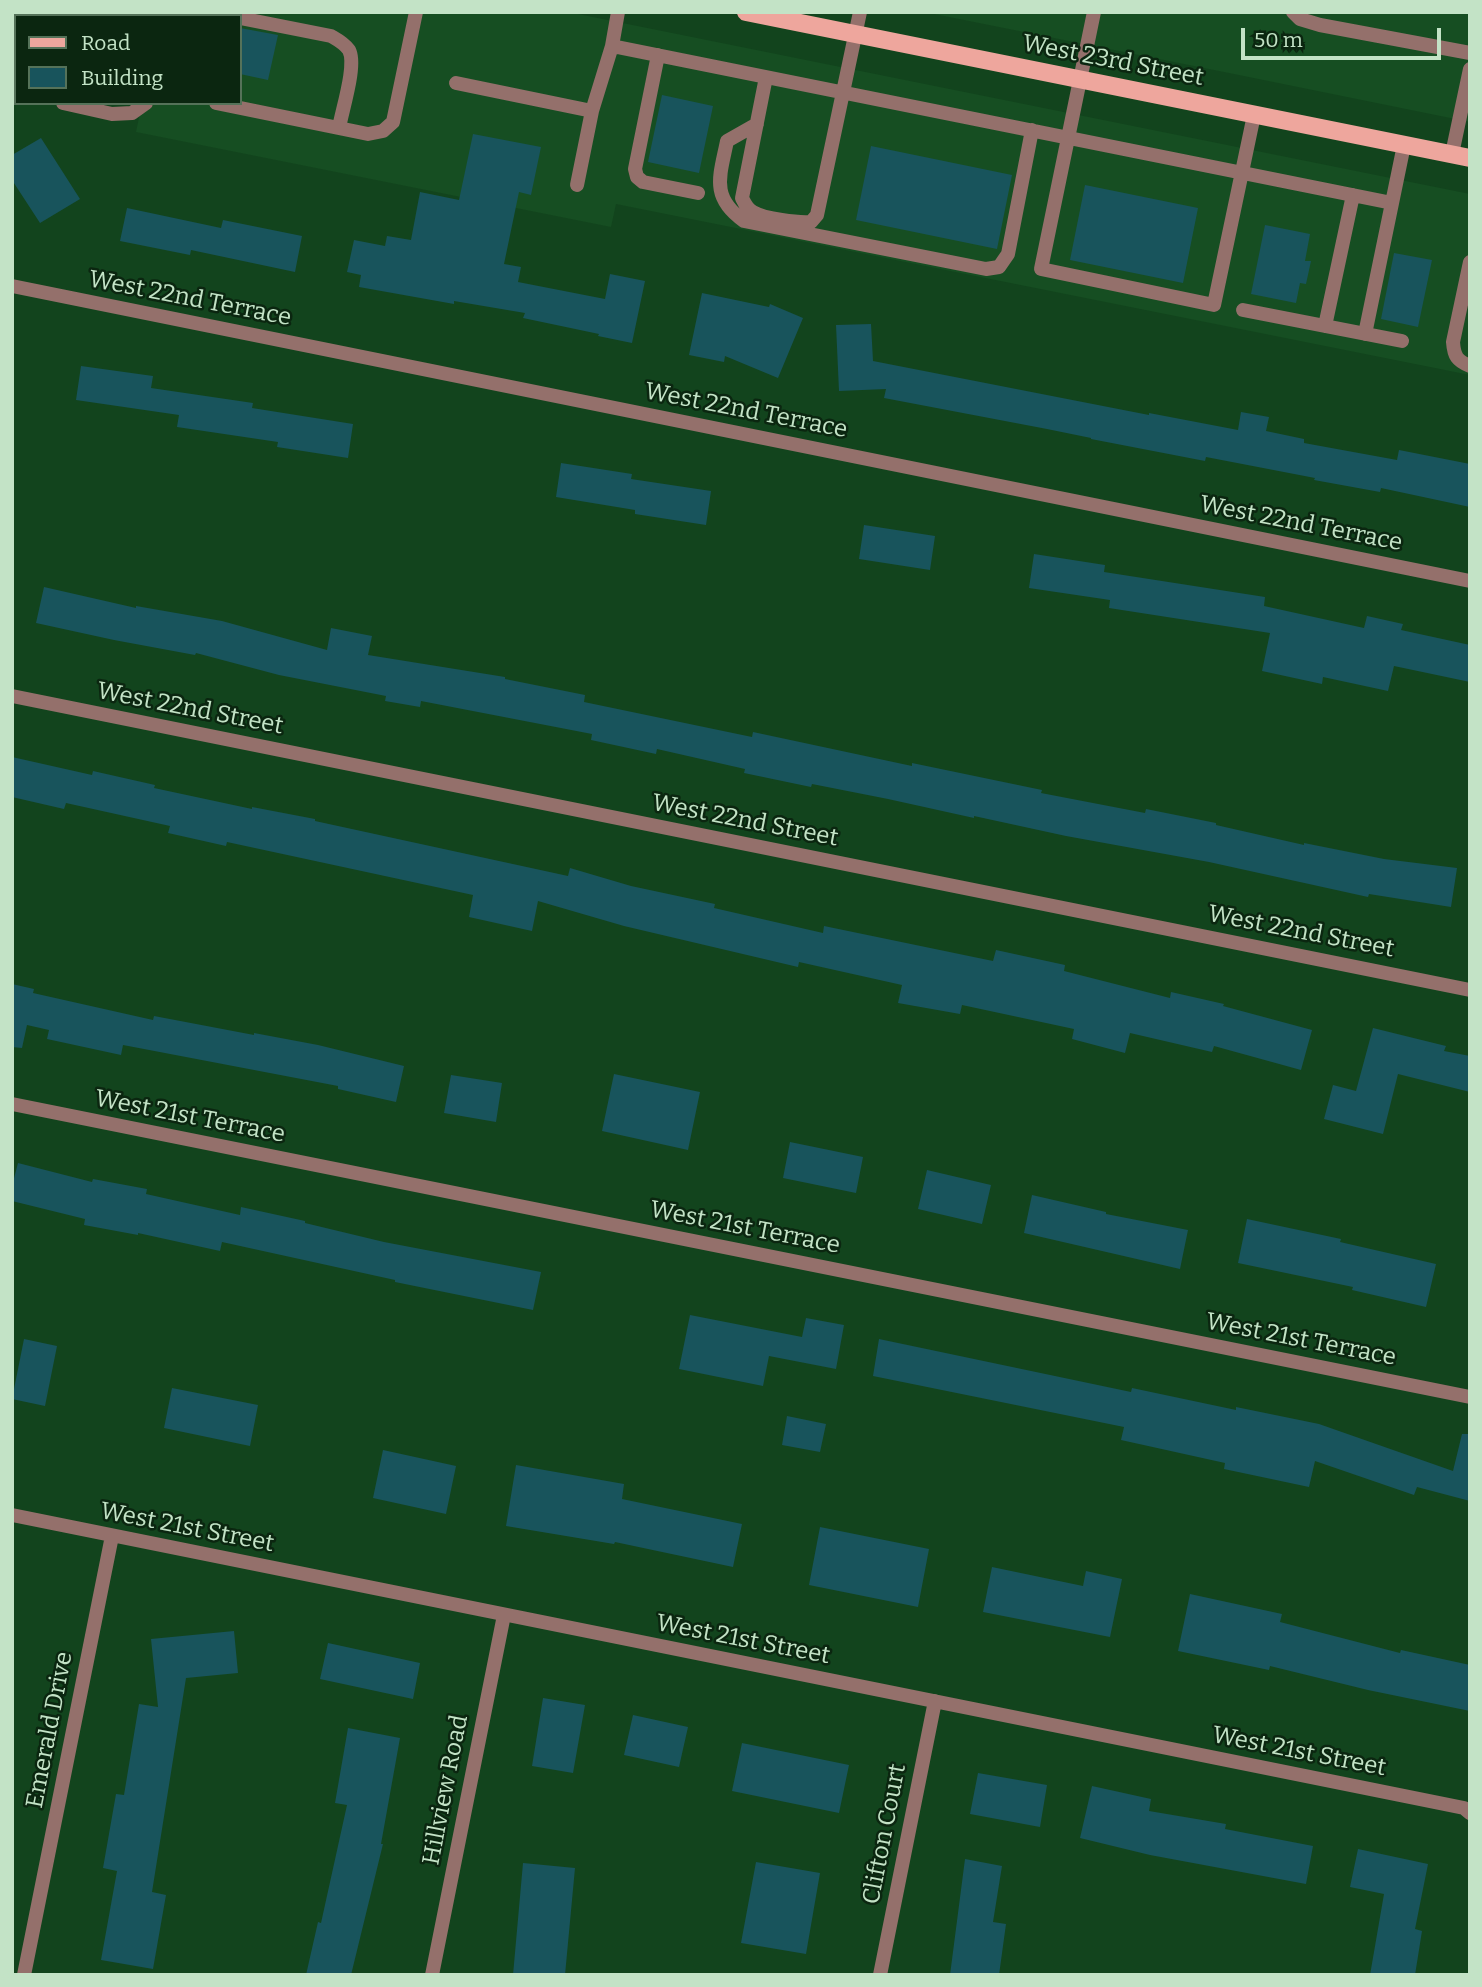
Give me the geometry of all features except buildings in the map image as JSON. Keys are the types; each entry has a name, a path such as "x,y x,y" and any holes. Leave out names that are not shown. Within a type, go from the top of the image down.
{"main road":[{"name":"West 23rd Street","path":"746,12 1470,158"}],"street":[{"path":"226,105 368,134 383,131 393,122 416,12"},
{"path":"577,185 618,12"},
{"path":"766,77 742,198 746,207 755,214 801,223 811,222 817,215 860,12"},
{"path":"1094,12 1041,269 1214,305 1254,115"},
{"path":"1293,12 1300,19 1320,25 1470,53"},
{"path":"242,18 331,36 341,41 350,52 352,63 339,128"},
{"path":"612,46 1392,203"},
{"path":"659,55 635,169 643,182 698,193"},
{"path":"1452,154 1470,69"},
{"path":"456,83 593,111"},
{"path":"72,105 112,114 132,113 143,105"},
{"path":"757,124 727,142 719,186 724,202 744,221 986,269 999,267 1008,254 1032,130"},
{"path":"1365,334 1405,145"},
{"path":"1325,326 1353,195"},
{"path":"1470,262 1453,342 1454,354 1460,362 1470,366"},
{"name":"West 22nd Terrace","path":"12,286 1470,581"},
{"path":"1243,310 1402,341"},
{"name":"West 22nd Street","path":"12,696 1470,990"},
{"name":"West 21st Terrace","path":"12,1104 1470,1397"},
{"name":"West 21st Street","path":"12,1516 1468,1809"},
{"name":"Emerald Drive","path":"24,1975 112,1536"},
{"name":"Hillview Road","path":"432,1975 505,1615"},
{"name":"Clifton Court","path":"880,1975 935,1702"}],"shaded area":[{"path":"568,12 1470,194 1470,375 616,204 611,227 136,132 142,105 242,105 242,14 160,14"},
{"path":"924,12 1470,12 1470,122 1234,74"}]}
